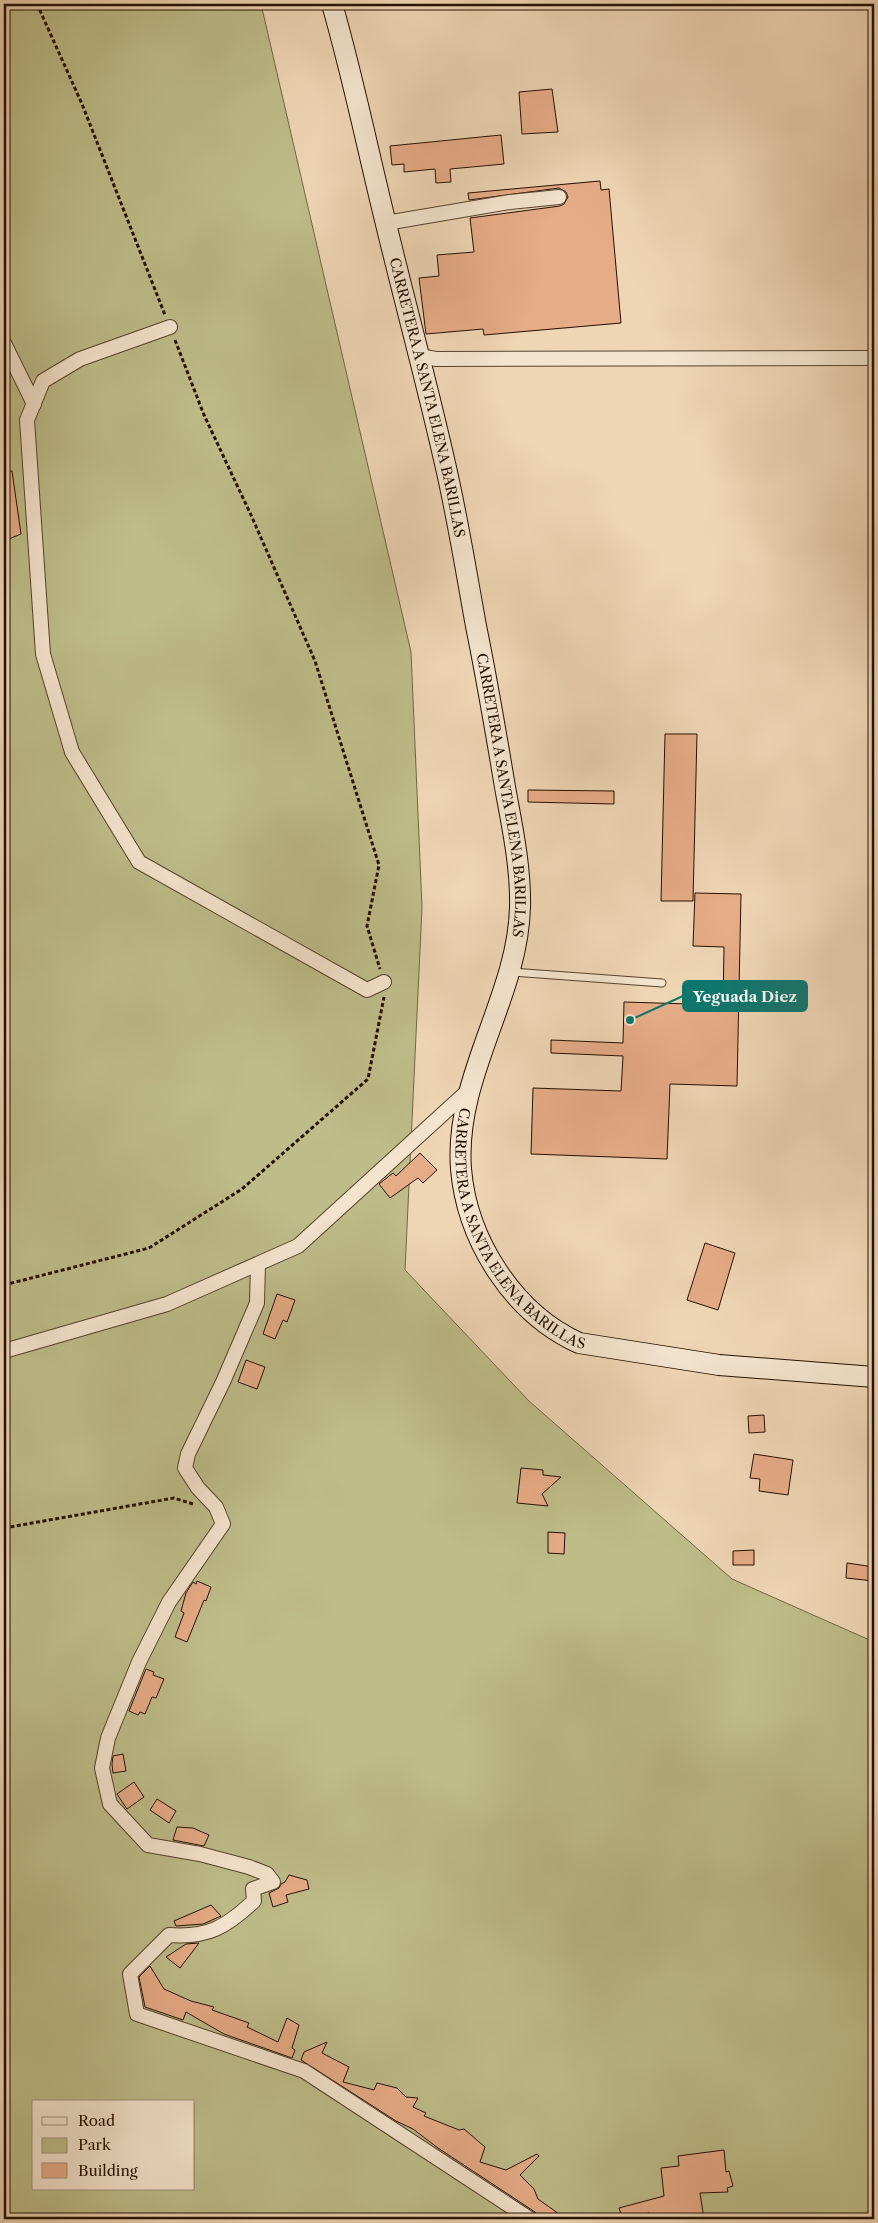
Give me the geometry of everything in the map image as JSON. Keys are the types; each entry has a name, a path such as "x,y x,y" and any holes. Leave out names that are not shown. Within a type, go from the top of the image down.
{"main road":[{"name":"CARRETERA A SANTA ELENA BARILLAS","path":"332,4 445,463 490,696 518,868 520,908 516,939 509,972 469,1090 463,1131 462,1169 472,1220 486,1254 505,1284 534,1314 558,1333 579,1342 719,1365 874,1378"}],"street":[{"path":"386,223 510,202 559,197"},
{"path":"170,326 80,359 43,381 27,420 43,654 72,752 139,862 367,990 384,982"},
{"path":"4,343 34,404"},
{"path":"419,356 436,360 874,358"},
{"path":"4,1351 167,1304 298,1246 469,1090"},
{"path":"258,1264 257,1303 223,1382 188,1454 185,1468 198,1488 216,1507 224,1524 169,1602 139,1662 108,1738 102,1768 110,1804 148,1845 200,1854 249,1868 267,1874 273,1882 253,1889 254,1901 234,1920 210,1933 189,1936 169,1935 130,1974 137,2014 304,2071 530,2219"}],"lane":[{"path":"509,972 662,983"}],"path":[{"path":"4,1284 36,1278 149,1248 242,1189 368,1079 386,989 367,926 379,865 315,661 251,515 204,415 82,104 37,4"},
{"path":"4,1528 174,1498 219,1514"}],"green space":[{"path":"4,4 261,4 411,652 422,907 405,1270 529,1401 732,1579 874,1642 874,2219 4,2219"}],"building":[{"path":"552,89 558,132 522,134 519,92"},
{"path":"501,135 504,164 450,169 451,182 436,183 435,169 404,172 404,164 392,165 390,146"},
{"path":"600,181 601,190 609,189 621,323 484,335 483,329 426,334 419,278 439,276 437,255 474,252 470,218 560,206 564,204 568,197 566,192 559,188 469,200 468,193"},
{"path":"4,471 12,471 21,534 4,541"},
{"path":"665,734 697,734 693,901 661,901"},
{"path":"528,790 614,791 614,804 528,802"},
{"path":"695,893 741,894 737,1086 670,1084 667,1159 531,1154 533,1088 621,1091 623,1056 551,1053 551,1040 623,1043 624,1002 723,1005 724,947 693,946"},
{"path":"420,1153 437,1170 423,1183 418,1178 390,1198 379,1184 393,1173 396,1176"},
{"path":"705,1243 735,1253 718,1310 687,1300"},
{"path":"277,1294 295,1300 287,1322 283,1320 275,1339 263,1334"},
{"path":"246,1360 265,1367 257,1389 238,1382"},
{"path":"764,1415 765,1432 749,1433 748,1416"},
{"path":"754,1454 793,1460 788,1495 759,1491 760,1479 750,1478"},
{"path":"521,1468 543,1470 543,1475 561,1477 542,1494 548,1506 517,1503"},
{"path":"548,1532 565,1533 564,1554 548,1553"},
{"path":"754,1550 754,1565 733,1565 733,1551"},
{"path":"847,1563 874,1567 874,1581 846,1578"},
{"path":"197,1581 211,1587 187,1642 175,1637 184,1613 181,1611 186,1593 193,1582 196,1584"},
{"path":"146,1669 154,1672 153,1675 164,1679 156,1698 152,1697 145,1714 140,1712 138,1715 129,1711"},
{"path":"123,1754 126,1771 113,1773 113,1756"},
{"path":"134,1782 144,1797 127,1809 117,1794"},
{"path":"157,1799 176,1811 169,1823 150,1810"},
{"path":"177,1827 193,1828 209,1835 204,1846 173,1840"},
{"path":"289,1875 307,1880 309,1889 286,1895 288,1902 273,1907 269,1893 279,1888"},
{"path":"211,1905 221,1916 203,1924 176,1926 174,1921"},
{"path":"199,1943 180,1968 166,1957 186,1944"},
{"path":"150,1966 164,1989 191,2001 214,2007 212,2010 249,2023 247,2027 278,2042 287,2018 299,2025 292,2048 295,2050 292,2058 224,2034 186,2012 183,2020 145,2007 139,1977"},
{"path":"327,2042 322,2053 349,2067 343,2082 374,2090 377,2083 397,2088 406,2097 418,2098 413,2107 426,2113 424,2116 459,2130 464,2129 485,2147 480,2162 506,2170 537,2154 539,2156 520,2175 534,2189 538,2199 566,2219 539,2219 535,2212 438,2148 413,2129 396,2121 301,2060 304,2052"},
{"path":"724,2150 726,2172 729,2171 733,2186 727,2188 728,2192 700,2193 704,2219 651,2219 649,2213 623,2219 619,2208 664,2196 661,2168 679,2166 678,2156"}],"place":[{"name":"Yeguada Diez","path":"630,1020"}]}
